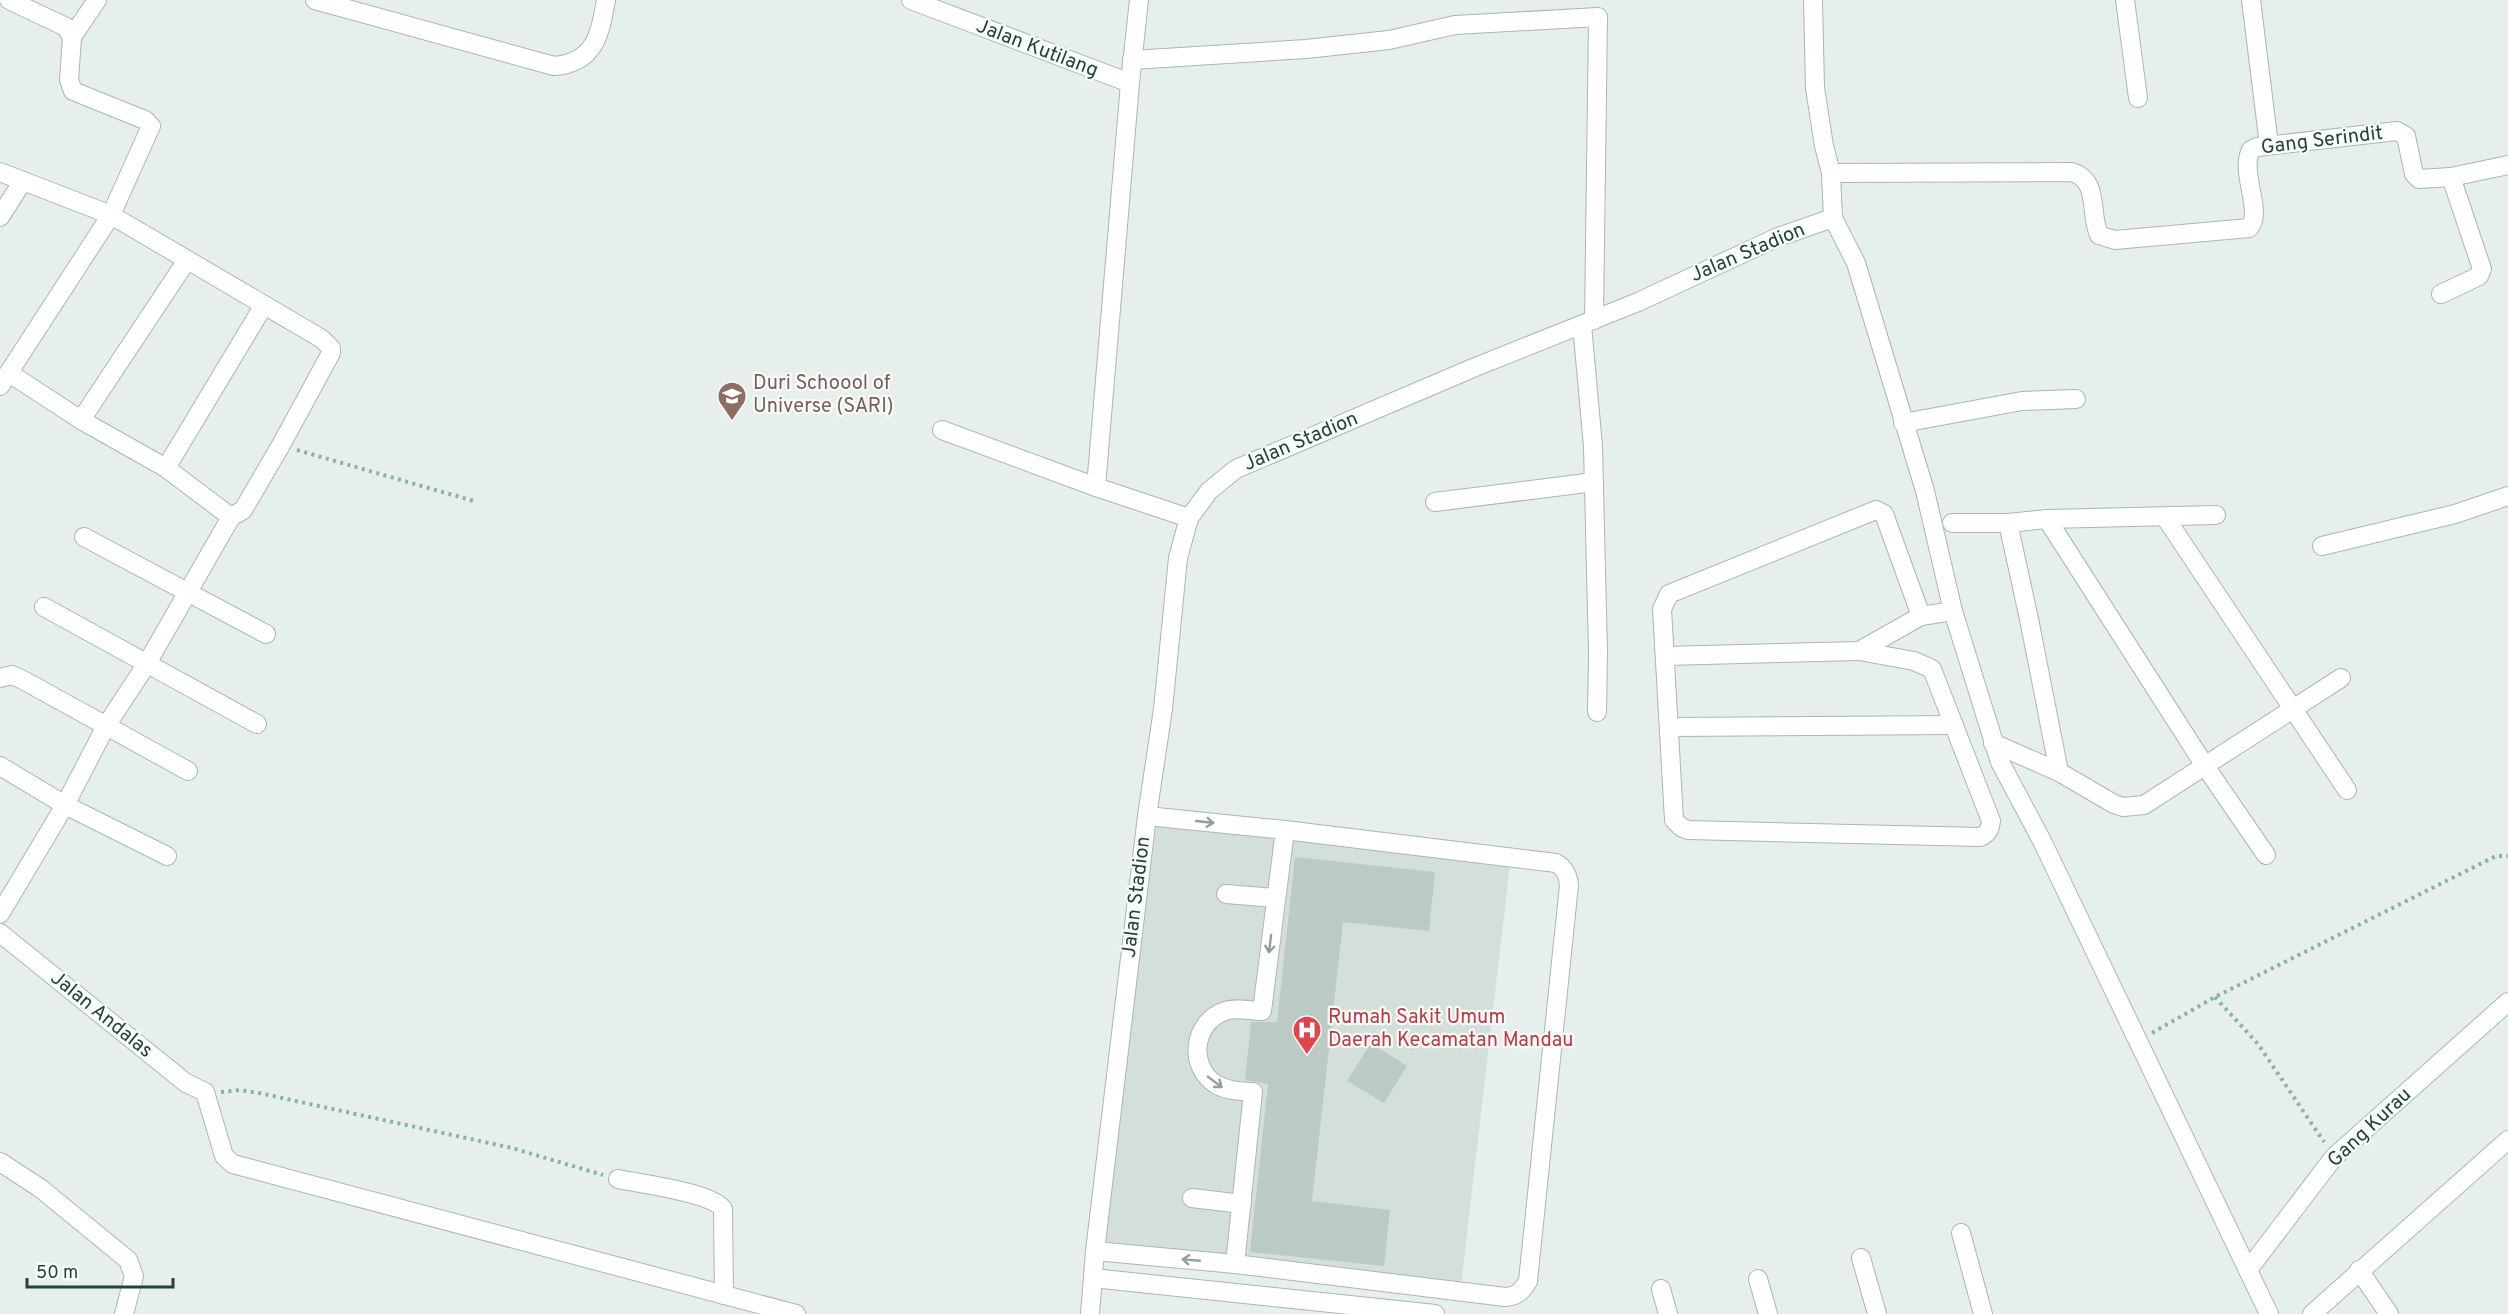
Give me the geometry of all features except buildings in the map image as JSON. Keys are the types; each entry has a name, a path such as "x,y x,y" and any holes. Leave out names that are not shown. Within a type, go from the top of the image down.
{"street":[{"path":"9,0 61,23 72,37"},
{"path":"97,0 72,37 69,80 73,91 145,120 151,126 111,215 5,379 166,468 231,518"},
{"path":"315,0 554,66 568,65 590,50 600,34 606,0"},
{"name":"Jalan Kutilang","path":"911,0 1130,83"},
{"path":"1096,487 1139,0"},
{"path":"1813,0 1815,88 1824,146 1831,173 1833,218 1856,263 1924,491 1953,610 1993,743 2000,762 2042,841 2115,996 2139,1040 2269,1314"},
{"path":"2125,0 2138,98"},
{"path":"2251,0 2269,146"},
{"path":"1132,60 1272,51 1389,40 1455,25 1598,17 1588,323 1598,653 1597,712"},
{"name":"Gang Serindit","path":"1831,173 2072,172 2086,179 2089,185 2100,235 2115,240 2248,228 2254,217 2246,162 2251,150 2269,146 2397,132 2406,136 2416,177 2423,180 2451,177 2508,165"},
{"path":"0,172 111,215 322,339 331,348 331,353 243,510 236,517 231,518 146,665 106,726 64,805 0,914"},
{"path":"2441,294 2479,276 2482,269 2451,177"},
{"path":"0,217 23,181"},
{"name":"Jalan Stadion","path":"1090,1314 1095,1251 1147,816 1163,709 1178,558 1189,518 1209,491 1236,469 1473,368 1588,323 1778,237 1833,218"},
{"path":"81,420 187,260"},
{"path":"166,468 264,305"},
{"path":"1903,423 2022,401 2076,399"},
{"path":"942,430 1096,487 1189,518"},
{"path":"1435,502 1594,483"},
{"path":"2322,546 2455,514 2508,496"},
{"path":"1666,656 1859,651 1914,661 1928,666 1937,679 1990,821 1990,828 1986,835 1980,837 1688,830 1674,820 1662,609 1669,594 1876,510 1884,514 1921,616"},
{"path":"1952,523 2216,515"},
{"path":"2165,517 2347,790"},
{"path":"2047,519 2205,766 2266,855"},
{"path":"2008,523 2030,618 2059,772"},
{"path":"84,537 266,634"},
{"path":"44,607 257,724"},
{"path":"1859,651 1921,616 1953,610"},
{"path":"0,678 12,675 188,771"},
{"path":"1993,743 2059,772 2114,804 2134,807 2144,805 2341,678"},
{"path":"1670,727 1954,725"},
{"path":"0,766 64,805 167,856"},
{"path":"1095,1251 1235,1264 1505,1297 1515,1296 1528,1281 1569,885 1568,877 1562,867 1556,863 1285,830 1147,816"},
{"path":"1235,1264 1253,1092 1228,1090 1215,1084 1199,1063 1197,1051 1199,1035 1214,1017 1227,1010 1262,1011 1285,830"},
{"path":"1226,894 1276,898"},
{"name":"Jalan Andalas","path":"0,933 186,1083 205,1092"},
{"name":"Gang Kurau","path":"2248,1270 2334,1157 2508,1002"},
{"path":"205,1092 224,1156 233,1164 796,1314"},
{"path":"2312,1314 2508,1140"},
{"path":"0,1162 40,1188 128,1260 134,1276 124,1314"},
{"path":"618,1179 705,1197 720,1205 723,1209 724,1295"},
{"path":"1192,1198 1242,1204"},
{"path":"1961,1233 1983,1314"},
{"path":"1861,1258 1877,1314"},
{"path":"2359,1270 2389,1314"},
{"path":"1094,1278 1381,1311 1435,1314"},
{"path":"1758,1279 1768,1314"},
{"path":"1661,1289 1668,1314"}],"path":[{"path":"281,445 477,502"},
{"path":"2139,1040 2215,997 2496,856 2508,856"},
{"path":"2215,997 2258,1044 2334,1157"},
{"path":"205,1092 240,1090 259,1093 512,1148 618,1179"}],"shaded area":[{"name":"Rumah Sakit Umum Daerah Kecamatan Mandau","path":"1153,824 1510,864 1461,1285 1104,1245"}],"place":[{"name":"Duri Schoool of Universe (SARI)","path":"732,422"},
{"name":"Rumah Sakit Umum Daerah Kecamatan Mandau","path":"1307,1056"}]}
